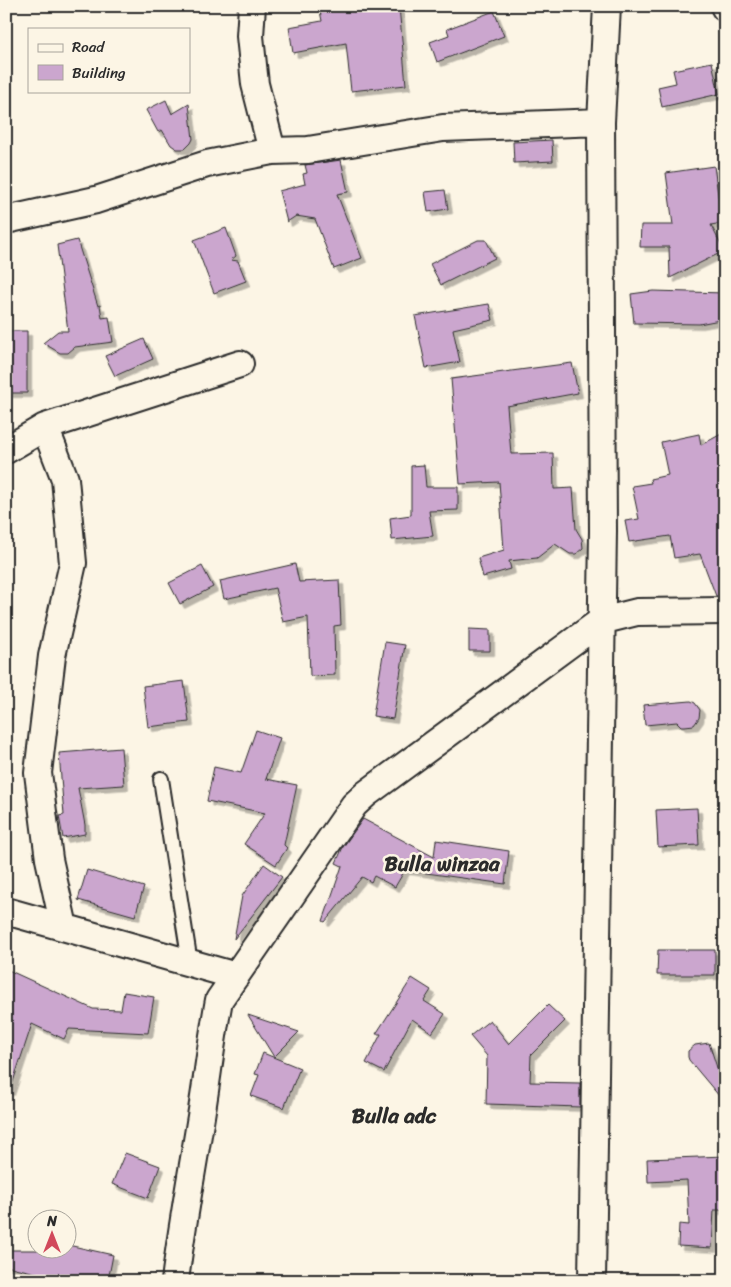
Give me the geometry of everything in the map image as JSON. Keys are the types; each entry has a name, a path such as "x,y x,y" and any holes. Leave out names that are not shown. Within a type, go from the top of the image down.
{"street":[{"path":"252,6 250,36 255,84 272,151"},
{"path":"592,1281 603,511 601,122 607,6"},
{"path":"6,220 96,200 207,164 272,151 308,150 443,128 601,122"},
{"path":"6,450 45,427 240,364"},
{"path":"45,427 65,479 73,563 52,656 38,773 49,859 64,927"},
{"path":"175,1281 219,1000 354,805 366,794 601,621 637,612 725,611"},
{"path":"6,911 236,976"}],"lane":[{"path":"161,780 190,963"}],"building":[{"path":"348,6 399,6 406,85 351,91 346,43 293,53 289,27 322,21 320,11"},
{"path":"494,11 504,36 437,62 430,42 449,35 447,29"},
{"path":"712,62 719,94 662,107 658,87 676,83 673,70"},
{"path":"166,100 172,114 189,104 193,139 185,149 177,149 171,145 162,130 158,132 146,110"},
{"path":"552,140 553,161 514,163 513,142"},
{"path":"341,160 348,192 337,194 362,258 334,269 315,219 296,216 287,222 279,191 305,184 303,174 307,173 305,165"},
{"path":"714,166 722,223 711,225 724,251 670,278 669,247 640,247 641,225 673,225 666,173"},
{"path":"445,190 448,209 428,212 425,192"},
{"path":"226,228 236,256 231,260 238,261 246,281 214,293 194,240"},
{"path":"77,240 98,306 100,305 102,318 109,317 113,342 75,347 68,353 60,353 43,343 58,331 68,331 57,245"},
{"path":"478,240 486,240 495,258 441,285 430,264"},
{"path":"653,291 725,293 725,319 699,324 634,323 631,294"},
{"path":"489,304 493,320 453,329 460,362 426,368 415,316"},
{"path":"6,331 27,331 27,393 6,393"},
{"path":"144,339 153,359 115,376 105,356"},
{"path":"572,363 578,393 507,406 511,454 553,453 554,489 573,488 576,529 582,539 583,548 576,554 570,554 555,544 537,558 509,561 511,569 483,577 478,558 504,550 499,482 460,484 451,379"},
{"path":"725,432 725,596 716,596 700,554 674,558 670,536 629,542 625,521 639,519 632,486 651,483 650,479 668,475 661,442 699,434 701,445"},
{"path":"424,465 426,487 458,487 458,510 429,511 433,536 392,540 390,518 411,515 411,466"},
{"path":"295,564 299,582 339,580 341,625 334,626 335,675 310,676 308,617 283,622 275,588 224,599 220,581"},
{"path":"202,566 213,587 180,604 169,583"},
{"path":"469,629 490,630 490,651 469,651"},
{"path":"385,642 405,645 393,719 373,716"},
{"path":"184,681 189,722 148,727 143,686"},
{"path":"691,701 700,710 699,718 694,725 681,726 677,722 645,725 643,705"},
{"path":"256,730 280,738 266,779 297,785 284,845 287,848 276,865 244,844 265,813 207,801 214,767 241,773"},
{"path":"121,748 124,785 78,788 85,834 63,838 59,816 64,815 59,753"},
{"path":"697,808 699,845 658,847 656,810"},
{"path":"363,819 434,857 436,840 509,851 505,884 405,870 395,887 374,876 371,882 362,877 325,922 323,921 342,866 336,863 343,847"},
{"path":"264,864 282,877 234,939 242,896"},
{"path":"87,870 144,887 135,916 78,900"},
{"path":"658,950 715,950 715,975 657,975"},
{"path":"6,969 93,1009 121,1010 124,992 154,997 148,1033 69,1029 64,1039 32,1024 10,1091 6,1090"},
{"path":"412,978 431,990 424,1001 445,1014 432,1033 412,1019 384,1072 366,1063 381,1034 376,1034"},
{"path":"548,1005 565,1021 531,1055 530,1082 580,1083 580,1107 486,1104 487,1056 470,1036 490,1020 509,1044"},
{"path":"248,1015 299,1032 274,1057"},
{"path":"709,1043 725,1092 725,1103 688,1057 688,1051 695,1045"},
{"path":"263,1053 300,1068 284,1108 251,1096 259,1075 255,1074"},
{"path":"125,1153 160,1166 148,1198 112,1184"},
{"path":"725,1156 725,1210 714,1210 712,1248 678,1246 679,1224 689,1225 687,1180 648,1182 647,1159"},
{"path":"78,1247 113,1255 108,1281 71,1281 6,1266 6,1250 28,1250 28,1260 78,1260"}],"district":[{"name":"Bulla winzaa","path":"442,864"},
{"name":"Bulla adc","path":"394,1116"}]}
